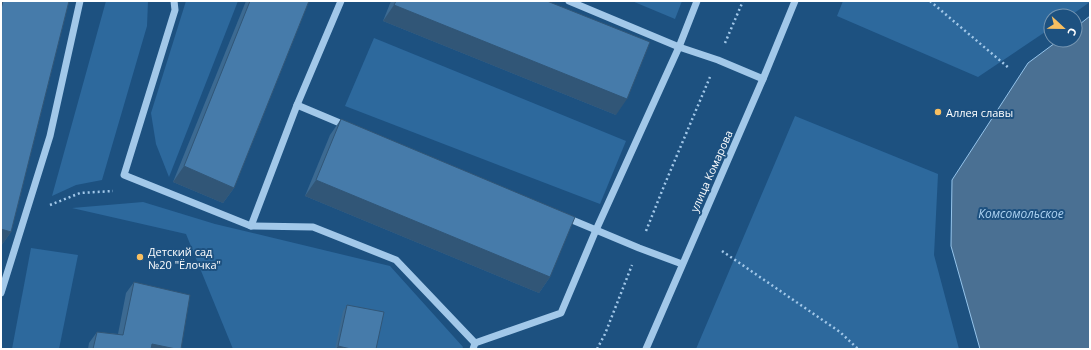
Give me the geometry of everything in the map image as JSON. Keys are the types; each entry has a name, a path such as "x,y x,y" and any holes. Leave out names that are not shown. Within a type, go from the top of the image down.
{"street":[{"path":"1,292 50,136 80,1"},
{"path":"174,1 175,10 124,175 251,226 313,227 396,260 474,346 561,313 596,230 679,47 697,1"},
{"path":"251,226 297,105 341,1"},
{"path":"569,1 679,47 718,60 763,80"},
{"name":"улица Комарова","path":"646,349 763,80 795,1"},
{"path":"297,105 356,129"},
{"path":"559,215 682,264"}],"path":[{"path":"597,349 605,334 664,186 743,1"},
{"path":"930,1 1010,69"},
{"path":"25,215 80,193 118,190"},
{"path":"722,251 840,332 858,349"}],"shaded area":[{"path":"106,1 148,1 147,26 102,180 76,185 52,196"},
{"path":"186,1 238,1 169,177 156,144 151,113"},
{"path":"632,1 682,1 675,19"},
{"path":"843,1 1090,1 1081,8 1043,8 1043,33 978,77 837,16"},
{"path":"374,38 626,141 600,204 345,106"},
{"path":"795,116 938,174 934,255 959,349 696,349"},
{"path":"143,202 215,224 390,266 463,347 462,349 233,349 186,234 72,208"},
{"path":"31,248 78,255 59,349 12,349"}],"water":[{"name":"Комсомольское","path":"1090,16 1090,349 980,349 951,246 952,180 1028,63 1048,48 1083,48 1083,22"}],"building":[{"path":"3,1 69,1 11,232 1,229 1,9"},
{"path":"250,1 309,1 234,188 184,166"},
{"path":"396,1 547,1 650,42 627,99 394,5"},
{"path":"341,119 575,217 550,277 316,180"},
{"path":"134,282 190,295 181,349 152,344 151,349 93,349 97,332 123,335"},
{"path":"347,305 384,312 376,349 351,349 338,346"}],"place":[{"name":"Аллея славы","path":"938,112"},
{"name":"Детский сад №20 \"Ёлочка\"","path":"140,257"}]}
